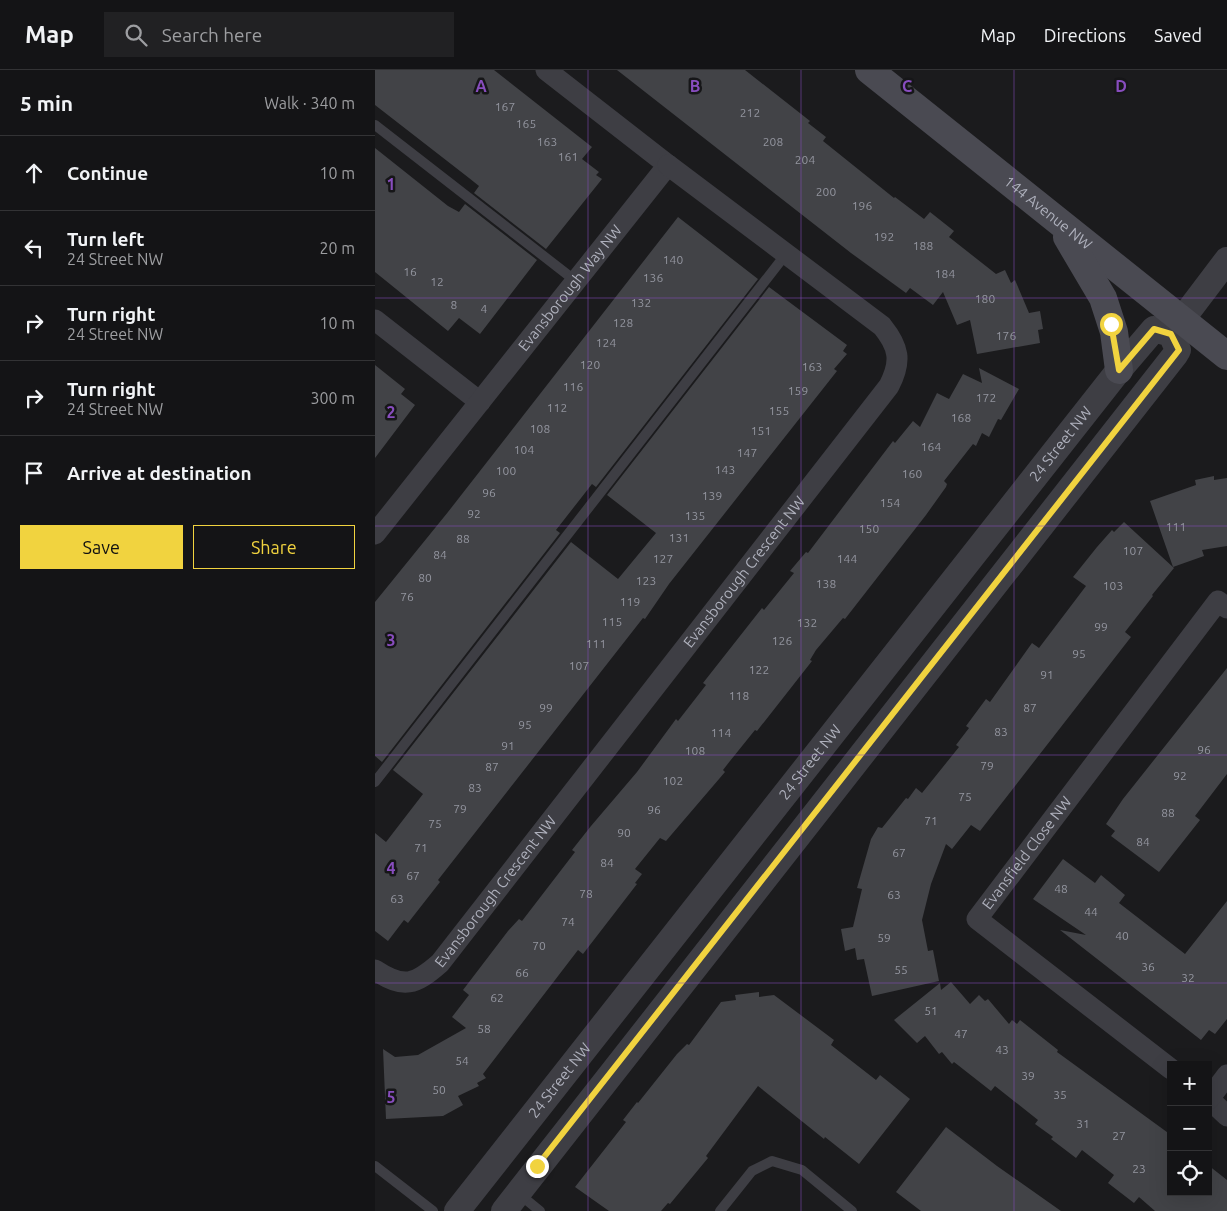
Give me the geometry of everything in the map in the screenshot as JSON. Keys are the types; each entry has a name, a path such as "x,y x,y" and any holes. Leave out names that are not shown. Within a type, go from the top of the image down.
{"main road":[{"name":"144 Avenue NW","path":"869,70 1057,221 1176,326 1227,356"},
{"path":"1057,221 1103,298 1114,332 1119,370"}],"street":[{"path":"546,70 668,165"},
{"name":"Evansborough Crescent NW","path":"375,970 393,981 409,984 425,977 440,963 889,386 896,372 897,355 893,340 882,326 668,165"},
{"name":"Evansborough Way NW","path":"375,534 668,165"},
{"path":"510,1202 1179,350 1176,326 1227,260"},
{"path":"375,320 480,402"},
{"name":"24 Street NW","path":"457,1211 1119,370 1154,329 1176,326"},
{"name":"Evansfield Close NW","path":"1167,1066 977,919 1218,601 1227,608"},
{"path":"1212,1094 1227,1076"},
{"path":"1212,1101 1227,1116"}],"lane":[{"path":"375,125 577,282"},
{"path":"375,782 786,254"},
{"path":"720,1211 752,1172 772,1161 802,1170 852,1211"},
{"path":"375,1166 433,1211"},
{"path":"510,1202 540,1211"}],"building":[{"path":"375,70 494,70 592,147 582,159 599,172 596,175 602,179 546,249 474,193 479,186 375,105"},
{"path":"617,70 745,70 810,121 808,123 826,137 823,141 894,198 924,219 930,212 954,231 949,237 996,274 1005,270 1011,283 1015,280 1029,313 1040,311 1043,329 1038,330 1040,343 977,354 970,320 957,325 943,292 933,305 910,288 906,293 851,253"},
{"path":"375,148 448,206 459,212 465,204 537,260 480,334 459,318 448,331 375,272"},
{"path":"678,217 758,279 596,487 592,484 556,530 560,533 382,762 375,756 375,602 448,512"},
{"path":"769,287 847,345 843,351 847,354 834,369 837,371 669,584 645,619 643,618 438,880 440,882 408,923 404,920 388,941 375,931 375,833 386,842 423,794 393,770 571,542 618,579 656,533 607,495"},
{"path":"375,365 405,389 401,394 415,405 375,458"},
{"path":"979,368 1019,389 1001,420 998,419 989,437 982,433 976,446 973,444 944,481 947,484 946,487 926,515 845,619 843,618 816,650 810,660 812,661 757,731 755,730 730,761 723,770 725,772 666,841 660,838 635,869 642,874 635,883 637,884 583,954 578,950 483,1074 486,1078 477,1083 479,1086 458,1096 463,1105 443,1116 386,1119 383,1049 395,1057 418,1055 466,1028 452,1017 469,995 463,990 508,931 519,919 522,921 575,852 572,850 637,772 676,719 678,721 706,685 703,683 762,608 764,610 794,573 790,571 806,552 808,553 893,441 895,443 913,421 920,427 937,393 949,399 963,374 982,383"},
{"path":"1214,476 1214,480 1227,478 1227,546 1202,550 1204,556 1173,567 1150,501 1196,485 1195,480"},
{"path":"1124,522 1174,568 1125,632 1131,637 980,831 971,825 952,849 946,844 931,884 922,920 928,951 933,950 939,981 872,996 864,959 857,960 855,948 845,951 841,929 853,927 862,889 857,888 871,839 878,827 882,828 916,788 922,793 959,747 956,745 969,728 966,726 986,699 990,702 1032,643 1039,648 1086,586 1073,577 1112,530 1114,532"},
{"path":"1227,668 1227,774 1195,816 1200,820 1159,872 1111,836 1115,831 1106,824 1123,799"},
{"path":"1063,859 1095,883 1101,875 1125,895 1119,903 1185,954 1227,901 1227,1019 1215,1034 1209,1030 1201,1040 1060,930 1086,935 1033,899"},
{"path":"951,982 970,1004 979,995 985,1001 988,999 1009,1024 1012,1020 1017,1024 1020,1020 1058,1050 1057,1052 1167,1132 1167,1196 1212,1196 1212,1168 1227,1180 1227,1211 1155,1211 1139,1197 1134,1203 1108,1183 1114,1175 1082,1150 1076,1158 1035,1124 1038,1120 995,1086 991,1091 954,1062 952,1064 942,1052 939,1054 925,1036 917,1043 894,1020 940,983 941,990"},
{"path":"759,992 759,997 774,995 834,1040 831,1045 876,1080 880,1075 910,1099 859,1164 825,1137 824,1139 758,1086 706,1156 708,1158 670,1204 668,1203 661,1211 609,1211 575,1187 626,1122 623,1120 637,1102 677,1054 687,1044 689,1045 721,1002 736,1000 735,995"},
{"path":"946,1127 1061,1211 921,1211 896,1192"}],"route":[{"path":"537,1166 1179,350 1171,334 1154,329 1119,370 1114,332 1111,324"}]}
